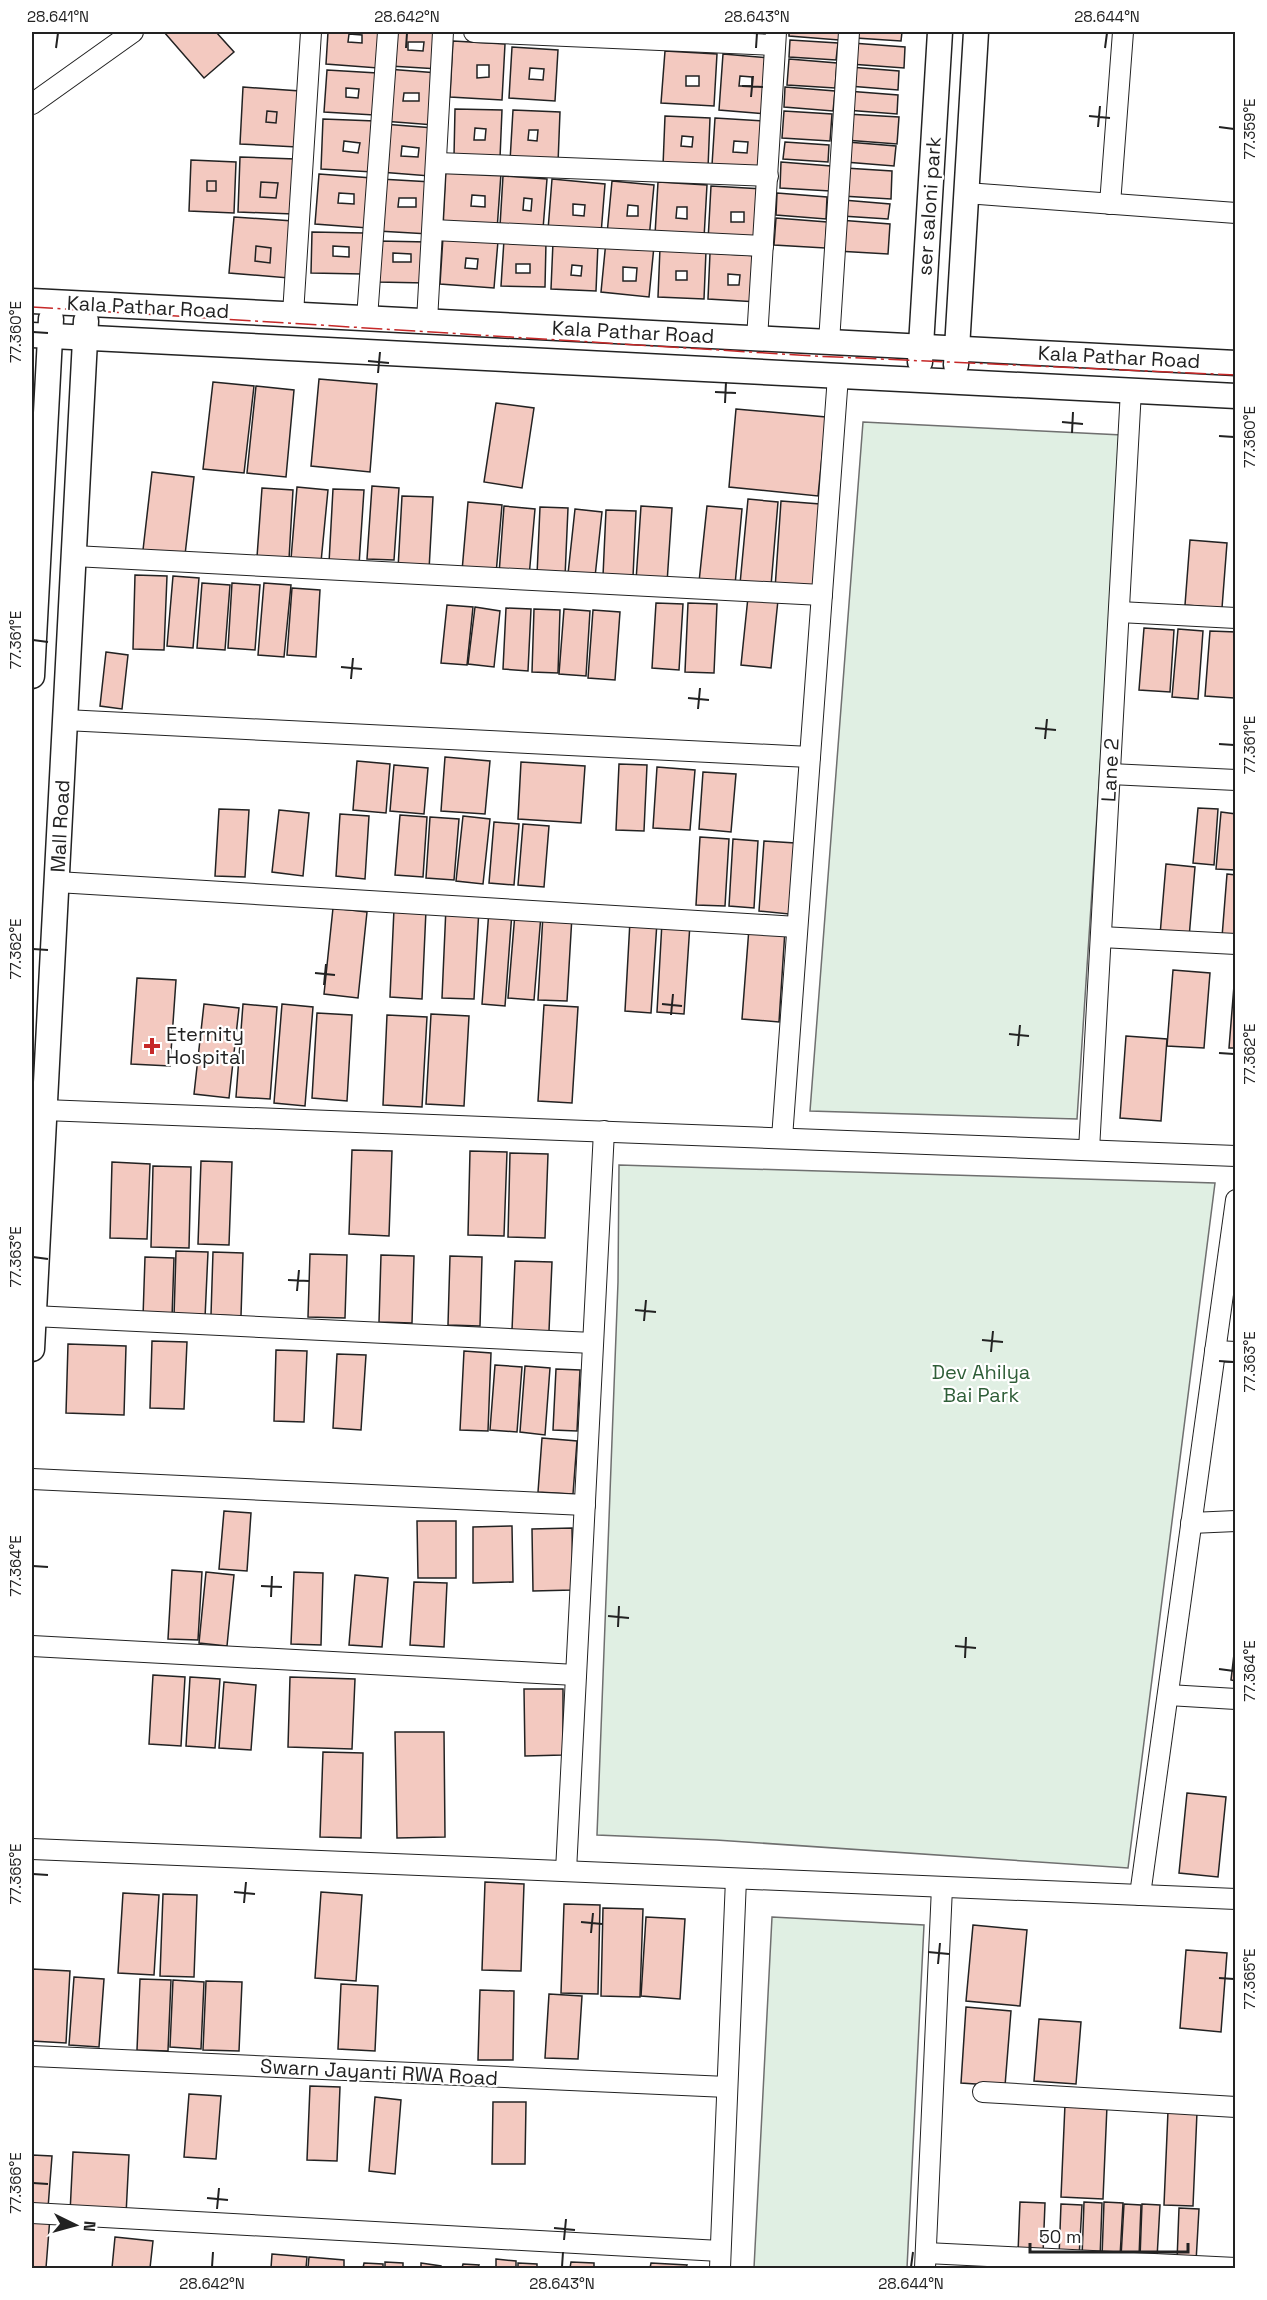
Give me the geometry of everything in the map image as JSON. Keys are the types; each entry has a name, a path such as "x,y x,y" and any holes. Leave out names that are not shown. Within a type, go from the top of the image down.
{"street":[{"path":"32,104 132,32"},
{"path":"293,314 310,32"},
{"path":"367,318 388,32"},
{"path":"427,321 443,32"},
{"path":"474,32 776,38 756,339"},
{"path":"829,342 849,32"},
{"name":"ser saloni park","path":"919,380 940,32"},
{"path":"955,381 976,32"},
{"path":"1110,204 1123,32"},
{"path":"437,163 768,176"},
{"path":"966,193 1236,213"},
{"path":"433,230 763,246"},
{"path":"32,676 42,301"},
{"name":"Kala Pathar Road","path":"42,301 1236,363"},
{"name":"Mall Road","path":"32,1349 36,1183 44,1110 87,303"},
{"name":"Kala Pathar Road","path":"41,335 1236,396"},
{"path":"782,1138 838,375"},
{"name":"Lane 2","path":"1089,1150 1131,390"},
{"path":"74,556 822,595"},
{"path":"1119,612 1236,618"},
{"path":"65,720 810,757"},
{"path":"1110,774 1236,780"},
{"path":"57,882 797,927"},
{"path":"1101,937 1236,944"},
{"path":"44,1110 1236,1155"},
{"path":"566,1871 604,1131"},
{"path":"1140,1895 1236,1200"},
{"path":"33,1316 593,1343"},
{"path":"1215,1351 1236,1352"},
{"path":"32,1479 585,1505"},
{"path":"1191,1523 1236,1521"},
{"path":"32,1646 576,1675"},
{"path":"1168,1695 1236,1699"},
{"path":"32,1849 1236,1899"},
{"path":"32,2213 720,2260 736,1879"},
{"path":"942,1887 926,2261 1236,2268"},
{"name":"Swarn Jayanti RWA Road","path":"32,2056 727,2087"},
{"path":"983,2092 1236,2107"}],"green space":[{"path":"863,422 1122,435 1077,1119 810,1111"},
{"name":"Dev Ahilya Bai Park","path":"619,1165 1215,1183 1128,1868 716,1840 597,1835 618,1282"},
{"path":"772,1917 924,1925 907,2268 754,2268"}],"building":[{"path":"164,32 216,32 234,52 204,78"},
{"path":"328,32 380,32 378,68 326,64","holes":["349,34 362,35 362,43 348,42"]},
{"path":"392,32 441,32 439,69 390,66","holes":["408,42 424,42 423,51 408,50"]},
{"path":"721,32 771,32 771,40 720,37"},
{"path":"789,32 840,32 839,40 789,36"},
{"path":"856,32 902,32 901,41 856,38"},
{"path":"790,40 838,43 836,60 789,57"},
{"path":"453,41 505,44 502,100 450,97","holes":["477,65 489,65 489,77 477,78"]},
{"path":"852,43 905,47 904,68 850,64"},
{"path":"512,47 558,50 555,101 509,98","holes":["530,68 544,69 543,80 529,79"]},
{"path":"665,51 717,54 714,106 661,103","holes":["686,76 699,76 699,86 686,86"]},
{"path":"723,54 770,58 766,114 719,110","holes":["740,76 752,77 752,86 739,86"]},
{"path":"789,59 837,63 835,88 787,85"},
{"path":"850,67 899,71 898,90 849,86"},
{"path":"387,69 438,73 434,125 383,121","holes":["404,93 419,93 419,101 403,101"]},
{"path":"327,70 377,73 374,115 324,112","holes":["346,88 359,89 358,98 346,97"]},
{"path":"243,87 300,91 297,147 240,144"},
{"path":"785,87 835,91 833,111 784,107"},
{"path":"847,91 898,95 897,114 846,110"},
{"path":"455,109 502,110 500,158 454,156","holes":["475,128 486,129 485,140 474,140"]},
{"path":"513,110 560,112 558,163 510,161","holes":["529,130 538,130 537,141 528,140"]},
{"path":"267,111 277,112 276,123 266,122"},
{"path":"784,111 832,114 830,141 782,138"},
{"path":"847,114 899,117 897,144 845,140"},
{"path":"665,116 710,118 708,168 663,166","holes":["682,136 693,137 692,147 681,146"]},
{"path":"715,118 765,121 762,168 712,165","holes":["734,141 748,142 747,153 733,152"]},
{"path":"323,119 375,121 373,172 321,169","holes":["344,141 360,143 358,153 343,151"]},
{"path":"383,124 434,128 430,176 380,172","holes":["402,146 419,148 418,157 401,156"]},
{"path":"785,142 829,145 828,162 783,159"},
{"path":"847,142 896,146 894,166 845,162"},
{"path":"240,157 295,159 293,214 238,212"},
{"path":"191,160 236,162 234,213 189,211"},
{"path":"781,162 831,166 830,191 780,188"},
{"path":"845,168 892,171 891,199 842,196"},
{"path":"446,170 501,173 497,230 443,227","holes":["472,195 485,196 485,207 471,206"]},
{"path":"319,174 372,178 368,228 315,224","holes":["339,193 354,194 354,204 338,203"]},
{"path":"503,176 547,179 543,229 500,226","holes":["524,198 532,199 531,211 523,210"]},
{"path":"380,179 432,182 429,234 378,231","holes":["399,198 416,198 416,207 398,207"]},
{"path":"552,179 605,184 601,234 548,230","holes":["573,204 585,205 584,216 573,215"]},
{"path":"207,181 216,181 216,191 207,191"},
{"path":"612,181 654,185 649,239 607,234","holes":["628,205 638,206 638,216 627,216"]},
{"path":"261,182 278,183 276,198 260,197"},
{"path":"658,182 707,185 704,238 655,235","holes":["677,207 687,207 687,219 676,218"]},
{"path":"711,186 763,189 761,243 708,241","holes":["731,212 744,212 744,222 731,222"]},
{"path":"777,193 827,197 826,219 776,215"},
{"path":"843,200 890,204 888,219 842,216"},
{"path":"234,217 293,221 289,278 229,273"},
{"path":"776,218 827,222 825,248 774,245"},
{"path":"839,220 890,224 888,254 837,251"},
{"path":"312,232 364,233 363,274 311,273","holes":["333,246 349,247 349,257 333,256"]},
{"path":"443,237 498,241 494,288 440,284","holes":["466,258 478,259 477,269 465,268"]},
{"path":"504,240 546,242 545,287 501,286","holes":["516,264 530,264 530,273 516,273"]},
{"path":"378,241 428,242 426,283 377,282","holes":["393,253 411,254 411,262 393,262"]},
{"path":"606,241 654,246 649,297 601,292","holes":["623,267 637,268 636,281 623,281"]},
{"path":"553,242 598,244 596,291 551,289","holes":["572,265 582,266 581,276 571,275"]},
{"path":"256,246 271,248 270,263 255,261"},
{"path":"660,248 706,251 704,299 658,297","holes":["676,271 687,271 687,280 676,280"]},
{"path":"710,253 760,256 758,302 708,299","holes":["728,274 740,275 739,285 728,285"]},
{"path":"319,379 377,384 370,472 311,466"},
{"path":"213,382 254,386 244,473 203,469"},
{"path":"256,386 294,390 286,477 247,473"},
{"path":"496,403 534,408 522,488 484,482"},
{"path":"736,409 826,417 818,496 729,487"},
{"path":"152,472 194,477 185,555 143,550"},
{"path":"372,486 399,488 394,560 367,559"},
{"path":"297,487 328,490 321,562 291,559"},
{"path":"262,488 293,490 289,559 257,557"},
{"path":"333,489 364,490 359,565 329,563"},
{"path":"402,496 433,497 429,570 398,569"},
{"path":"748,499 778,502 771,586 740,584"},
{"path":"781,501 820,504 814,592 775,589"},
{"path":"468,502 502,505 496,574 462,571"},
{"path":"504,506 535,509 529,577 499,574"},
{"path":"641,506 672,508 667,583 636,581"},
{"path":"707,506 742,509 735,585 699,582"},
{"path":"540,507 568,508 565,577 537,575"},
{"path":"575,509 602,512 595,577 568,574"},
{"path":"606,510 636,511 633,577 603,576"},
{"path":"1190,540 1227,543 1222,608 1185,605"},
{"path":"135,575 167,576 164,650 133,649"},
{"path":"173,576 199,578 193,648 167,646"},
{"path":"202,583 230,585 225,650 197,648"},
{"path":"232,583 260,585 255,650 228,648"},
{"path":"264,583 291,585 284,657 258,655"},
{"path":"292,588 320,590 316,657 287,655"},
{"path":"748,597 778,600 771,668 741,665"},
{"path":"656,603 683,604 679,670 652,668"},
{"path":"688,603 717,604 714,673 685,672"},
{"path":"447,605 473,607 467,665 441,663"},
{"path":"475,607 500,611 494,667 468,664"},
{"path":"506,608 531,609 528,671 503,669"},
{"path":"534,609 560,610 558,673 532,672"},
{"path":"564,609 590,611 586,676 559,674"},
{"path":"593,610 620,612 615,680 588,678"},
{"path":"1144,628 1174,630 1170,692 1139,690"},
{"path":"1178,629 1203,631 1198,699 1172,697"},
{"path":"1210,631 1236,632 1234,698 1205,696"},
{"path":"106,652 128,655 122,709 100,706"},
{"path":"445,757 490,761 485,814 441,811"},
{"path":"357,761 390,764 386,813 353,810"},
{"path":"521,762 585,766 581,823 518,819"},
{"path":"619,764 647,765 644,831 616,830"},
{"path":"394,765 428,768 424,814 390,811"},
{"path":"657,767 695,770 690,830 653,828"},
{"path":"703,772 736,774 731,832 699,829"},
{"path":"1198,808 1218,809 1214,865 1193,863"},
{"path":"219,809 249,810 245,877 215,876"},
{"path":"279,810 309,813 303,876 272,872"},
{"path":"1221,812 1236,814 1235,870 1216,869"},
{"path":"340,814 369,816 365,879 336,876"},
{"path":"400,815 427,817 423,877 395,875"},
{"path":"463,816 490,819 483,884 456,881"},
{"path":"430,817 459,819 454,880 426,878"},
{"path":"494,822 519,824 514,885 489,883"},
{"path":"523,824 549,826 544,887 518,885"},
{"path":"700,837 729,839 725,906 696,905"},
{"path":"733,839 758,841 754,908 729,906"},
{"path":"764,841 795,843 789,914 759,911"},
{"path":"1166,864 1195,867 1189,938 1160,935"},
{"path":"1227,874 1236,875 1236,938 1222,937"},
{"path":"446,907 479,908 474,999 442,998"},
{"path":"333,908 367,912 358,998 324,994"},
{"path":"394,909 426,910 422,999 390,997"},
{"path":"489,910 512,912 505,1006 482,1004"},
{"path":"515,913 541,915 534,1000 508,998"},
{"path":"543,915 572,916 567,1001 538,1000"},
{"path":"630,921 657,922 651,1013 625,1011"},
{"path":"662,922 690,924 684,1014 657,1012"},
{"path":"749,928 785,930 779,1022 742,1019"},
{"path":"1173,970 1210,973 1204,1048 1167,1046"},
{"path":"1235,973 1236,1048 1229,1048"},
{"path":"137,978 176,980 170,1066 131,1064"},
{"path":"204,1004 239,1008 229,1098 194,1094"},
{"path":"243,1004 277,1007 270,1099 236,1097"},
{"path":"282,1004 313,1007 305,1106 274,1103"},
{"path":"544,1005 578,1007 572,1103 538,1101"},
{"path":"317,1013 352,1015 347,1101 312,1098"},
{"path":"431,1014 469,1016 464,1106 426,1104"},
{"path":"387,1015 427,1017 422,1107 383,1105"},
{"path":"1126,1036 1167,1039 1161,1121 1120,1118"},
{"path":"352,1150 392,1151 389,1236 349,1234"},
{"path":"470,1151 507,1152 504,1236 468,1235"},
{"path":"510,1153 548,1154 545,1238 508,1237"},
{"path":"201,1161 232,1162 229,1245 198,1244"},
{"path":"112,1162 150,1164 147,1239 110,1238"},
{"path":"153,1166 191,1167 189,1248 151,1247"},
{"path":"176,1251 208,1252 205,1318 174,1317"},
{"path":"213,1252 243,1253 241,1316 211,1315"},
{"path":"310,1254 347,1255 345,1318 308,1317"},
{"path":"381,1255 414,1256 412,1323 379,1322"},
{"path":"450,1256 482,1257 480,1326 448,1325"},
{"path":"145,1257 174,1258 172,1318 143,1317"},
{"path":"515,1261 552,1262 549,1331 512,1330"},
{"path":"152,1341 187,1342 184,1409 150,1408"},
{"path":"68,1344 126,1346 124,1415 66,1413"},
{"path":"276,1350 307,1351 304,1422 274,1421"},
{"path":"464,1351 491,1353 488,1431 460,1430"},
{"path":"337,1354 366,1355 361,1430 333,1428"},
{"path":"495,1365 522,1367 517,1432 490,1430"},
{"path":"525,1366 550,1368 545,1435 520,1432"},
{"path":"556,1369 580,1370 577,1431 553,1430"},
{"path":"542,1438 577,1441 573,1494 538,1492"},
{"path":"224,1511 251,1513 247,1571 219,1569"},
{"path":"417,1521 456,1521 456,1578 418,1578"},
{"path":"512,1526 513,1582 473,1583 473,1527"},
{"path":"572,1528 573,1590 533,1591 532,1529"},
{"path":"172,1570 202,1572 198,1640 168,1639"},
{"path":"206,1572 234,1575 227,1646 199,1643"},
{"path":"294,1572 323,1573 321,1645 291,1644"},
{"path":"355,1575 388,1578 382,1647 349,1645"},
{"path":"414,1582 447,1583 444,1647 410,1645"},
{"path":"1236,1637 1236,1681 1231,1680"},
{"path":"153,1675 185,1677 181,1746 149,1744"},
{"path":"190,1677 220,1679 215,1748 186,1746"},
{"path":"290,1677 355,1679 352,1749 288,1747"},
{"path":"224,1682 256,1685 251,1750 219,1748"},
{"path":"524,1689 563,1689 563,1755 525,1756"},
{"path":"395,1732 444,1732 445,1837 397,1838"},
{"path":"323,1752 363,1753 361,1838 320,1837"},
{"path":"1187,1793 1226,1797 1218,1877 1179,1873"},
{"path":"485,1882 524,1884 521,1971 482,1970"},
{"path":"321,1892 362,1895 356,1981 315,1978"},
{"path":"123,1893 159,1895 154,1975 118,1973"},
{"path":"163,1894 197,1895 194,1977 160,1976"},
{"path":"564,1904 600,1905 598,1994 561,1993"},
{"path":"603,1908 643,1909 640,1997 601,1996"},
{"path":"646,1917 685,1919 680,1999 641,1996"},
{"path":"973,1925 1027,1930 1020,2006 966,2001"},
{"path":"1186,1950 1227,1953 1221,2032 1180,2028"},
{"path":"32,1969 70,1971 66,2043 32,2041"},
{"path":"74,1977 104,1979 99,2047 69,2045"},
{"path":"140,1979 171,1980 168,2051 137,2050"},
{"path":"173,1980 204,1982 201,2049 170,2047"},
{"path":"206,1981 242,1982 239,2051 203,2050"},
{"path":"341,1984 378,1986 375,2051 338,2049"},
{"path":"480,1990 514,1991 513,2060 478,2060"},
{"path":"549,1994 582,1996 578,2059 545,2058"},
{"path":"966,2007 1011,2011 1005,2086 961,2083"},
{"path":"1039,2019 1081,2022 1076,2084 1034,2081"},
{"path":"310,2086 340,2087 337,2161 307,2160"},
{"path":"189,2094 221,2096 216,2159 184,2157"},
{"path":"375,2097 401,2100 395,2174 369,2171"},
{"path":"493,2102 526,2102 525,2164 492,2164"},
{"path":"1065,2104 1107,2106 1103,2199 1061,2197"},
{"path":"1168,2111 1197,2112 1193,2206 1164,2205"},
{"path":"73,2152 129,2155 126,2215 70,2213"},
{"path":"32,2155 52,2156 48,2208 32,2207"},
{"path":"1020,2202 1045,2203 1043,2254 1018,2253"},
{"path":"1084,2202 1102,2203 1100,2259 1082,2258"},
{"path":"1104,2202 1123,2203 1120,2257 1102,2257"},
{"path":"1061,2204 1082,2205 1079,2258 1059,2257"},
{"path":"1124,2204 1141,2205 1139,2257 1121,2257"},
{"path":"1142,2204 1160,2205 1157,2258 1140,2258"},
{"path":"1179,2208 1199,2209 1196,2262 1177,2261"},
{"path":"32,2216 50,2217 46,2268 32,2268"},
{"path":"115,2237 153,2241 150,2268 112,2268"},
{"path":"272,2254 307,2257 306,2268 271,2268"},
{"path":"309,2257 344,2260 344,2268 308,2268"},
{"path":"496,2259 516,2261 516,2268 496,2268"},
{"path":"385,2262 403,2263 403,2268 385,2268"},
{"path":"571,2262 594,2263 594,2268 570,2268"},
{"path":"364,2263 383,2264 383,2268 363,2268"},
{"path":"421,2263 441,2266 441,2268 421,2268"},
{"path":"518,2263 537,2264 537,2268 518,2268"},
{"path":"651,2263 687,2265 686,2268 650,2268"},
{"path":"463,2264 479,2265 478,2268 462,2268"}],"power":[{"path":"32,307 814,356 1236,375"}],"place":[{"name":"Eternity Hospital","path":"152,1046"}]}
